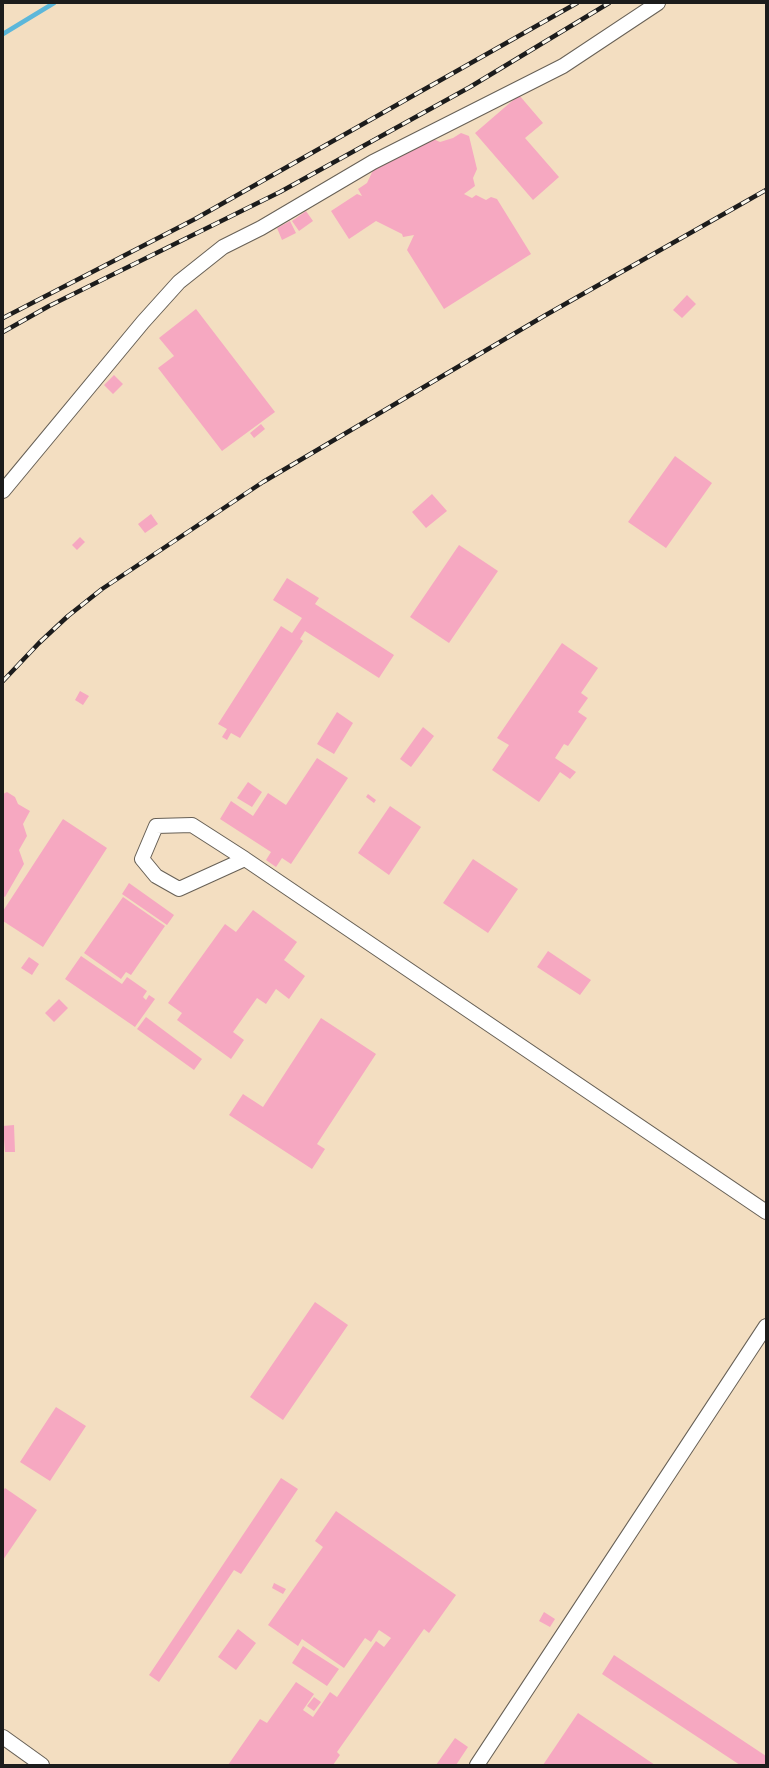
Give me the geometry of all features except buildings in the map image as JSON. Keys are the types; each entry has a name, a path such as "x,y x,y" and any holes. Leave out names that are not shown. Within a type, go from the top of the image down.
{"street":[{"path":"3,491 143,322 180,282 223,247 261,228 373,162 563,66 658,3"},
{"path":"245,859 179,889 156,876 142,858 156,826 192,825 245,859 766,1212"},
{"path":"477,1765 766,1326"},
{"path":"3,1737 42,1765"}],"waterway":[{"path":"3,34 54,3"}],"railway":[{"path":"3,318 195,219 577,3"},
{"path":"3,332 49,306 280,192 470,87 609,3"},
{"path":"3,681 39,643 68,616 102,589 263,482 544,316 766,190"}]}
